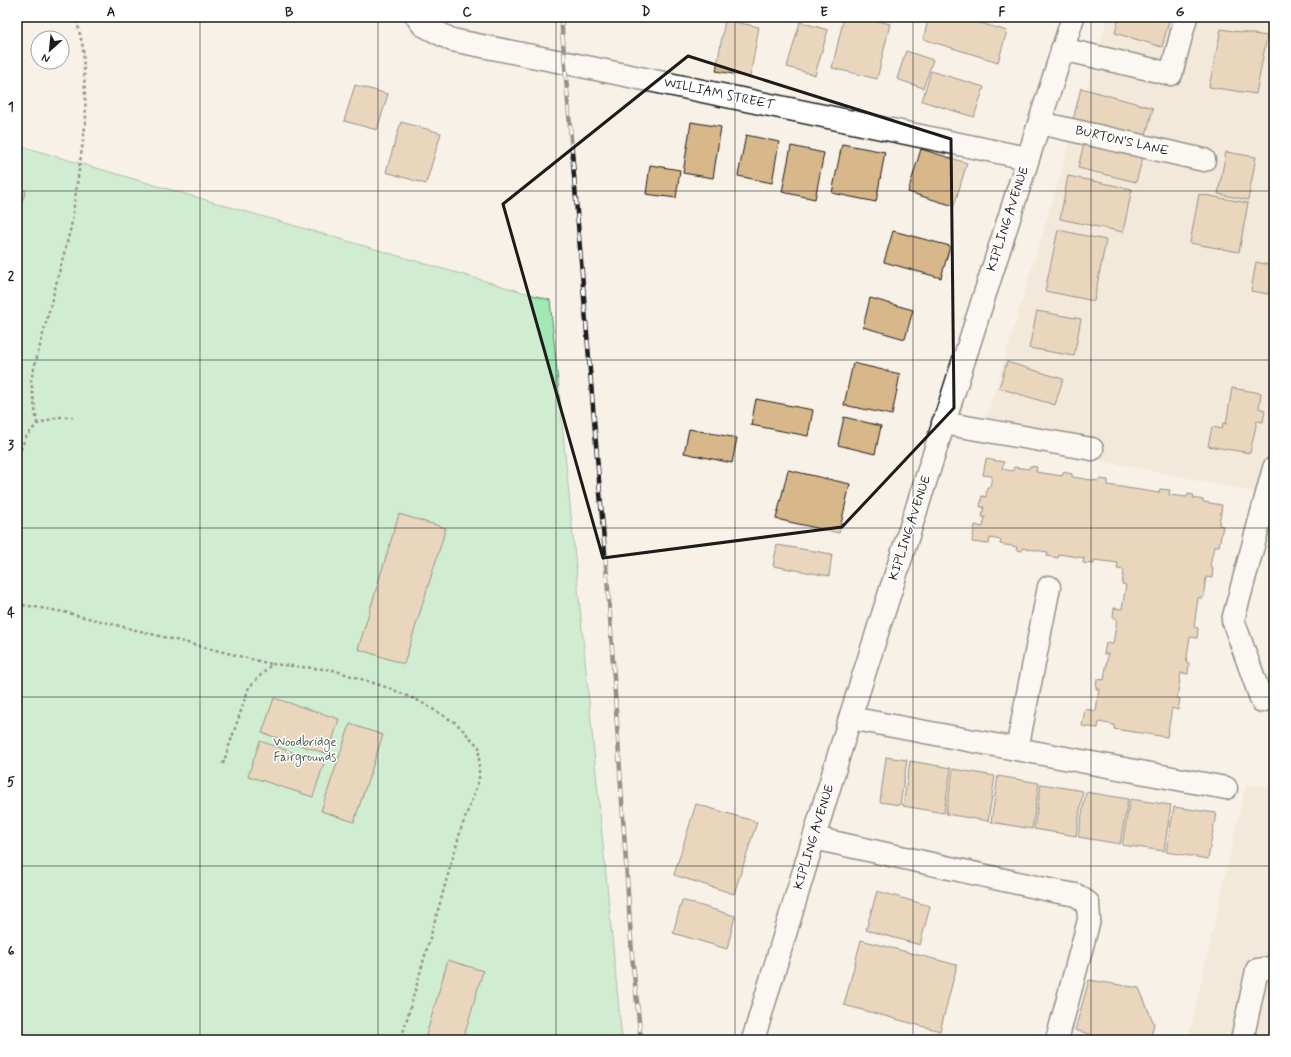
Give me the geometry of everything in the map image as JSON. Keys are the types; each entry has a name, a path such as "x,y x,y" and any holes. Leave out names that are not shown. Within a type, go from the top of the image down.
{"street":[{"name":"WILLIAM STREET","path":"417,17 423,25 452,40 1027,158"},
{"name":"KIPLING AVENUE","path":"753,1040 850,718 1073,17"},
{"path":"1062,49 1171,74 1186,17"},
{"name":"BURTON'S LANE","path":"1040,122 1204,160"},
{"path":"943,423 1092,449"},
{"path":"1262,701 1233,620 1274,468"},
{"path":"1017,750 1049,587"},
{"path":"850,718 1226,788"},
{"path":"814,838 1076,895 1088,903 1089,920 1057,1040"},
{"path":"1242,1040 1257,970 1274,967"}],"path":[{"path":"37,424 31,380 71,227 86,120 83,48 76,17"},
{"path":"17,461 25,438 37,424 57,416 73,417"},
{"path":"17,604 64,612 272,664 333,670 389,688 420,701 456,723 479,747 479,780 461,829 401,1040"},
{"path":"223,764 249,687 272,664"}],"highlighted area":[{"path":"688,56 951,139 954,408 842,527 603,558 503,204"}],"shaded area":[{"path":"1108,17 1274,17 1274,496 981,436"},
{"path":"1246,784 1274,787 1274,1040 1188,1040"}],"green space":[{"name":"Woodbridge Fairgrounds","path":"17,145 550,300 622,1040 17,1040"}],"building":[{"path":"844,17 863,17 890,24 877,79 832,68"},
{"path":"929,17 961,17 1007,31 998,62 923,39"},
{"path":"1119,17 1170,17 1162,47 1115,33"},
{"path":"725,20 759,27 750,77 716,71"},
{"path":"800,22 828,30 815,75 787,67"},
{"path":"1221,29 1267,36 1256,94 1209,87"},
{"path":"906,51 933,60 923,88 897,79"},
{"path":"931,71 984,87 974,117 922,101"},
{"path":"355,85 388,94 377,130 344,121"},
{"path":"1081,88 1153,108 1145,139 1073,120"},
{"path":"401,122 441,133 426,184 386,172"},
{"path":"691,122 721,127 713,178 683,173"},
{"path":"746,135 779,142 772,183 738,176"},
{"path":"1085,139 1144,153 1136,182 1078,168"},
{"path":"842,144 885,152 876,202 832,193"},
{"path":"791,146 824,153 815,199 782,192"},
{"path":"921,149 967,163 954,206 908,192"},
{"path":"1226,152 1256,157 1248,200 1218,194"},
{"path":"650,165 680,170 676,198 646,194"},
{"path":"1068,176 1132,189 1123,232 1060,219"},
{"path":"17,188 26,191 17,215"},
{"path":"1199,194 1248,203 1239,252 1190,243"},
{"path":"1058,230 1106,240 1094,301 1045,291"},
{"path":"893,231 950,246 941,278 884,262"},
{"path":"1256,262 1274,266 1274,295 1251,291"},
{"path":"870,298 913,310 905,339 863,327"},
{"path":"1037,311 1081,319 1074,356 1029,348"},
{"path":"1007,362 1063,379 1055,405 999,388"},
{"path":"853,363 900,374 892,415 844,405"},
{"path":"1232,388 1261,393 1259,408 1265,410 1263,422 1257,421 1250,453 1208,446 1212,427 1222,429 1223,423 1226,424"},
{"path":"756,399 813,410 808,436 751,425"},
{"path":"844,417 881,426 875,454 838,445"},
{"path":"689,429 737,438 732,463 684,453"},
{"path":"986,459 1004,462 1002,469 1013,471 1014,467 1029,469 1030,466 1037,467 1036,472 1062,476 1063,472 1072,474 1072,477 1098,481 1099,479 1108,480 1108,485 1159,493 1160,489 1170,490 1169,495 1187,497 1188,494 1194,495 1193,498 1203,500 1203,502 1222,505 1219,525 1223,526 1219,546 1214,546 1210,566 1213,567 1212,578 1206,577 1203,598 1198,598 1194,627 1198,628 1197,638 1190,637 1186,663 1189,663 1188,674 1181,673 1177,698 1180,699 1178,710 1172,708 1167,737 1114,729 1114,725 1099,722 1098,728 1082,726 1085,709 1096,711 1099,689 1096,689 1097,679 1104,680 1108,654 1104,654 1106,643 1113,644 1117,619 1113,618 1114,608 1122,609 1126,585 1122,584 1124,570 1117,569 1118,563 1094,560 1094,564 1083,563 1084,558 1059,554 1058,558 1047,556 1048,552 1022,548 1022,551 1016,550 1017,547 1000,544 1001,540 990,538 989,544 972,542 975,525 983,527 985,517 982,517 984,507 980,507 982,496 986,497 987,487 990,487 992,476 983,475"},
{"path":"788,470 850,484 839,533 776,519"},
{"path":"399,514 446,528 404,664 358,649"},
{"path":"777,545 832,554 829,576 773,566"},
{"path":"274,698 339,719 328,754 262,733"},
{"path":"350,724 383,735 354,822 321,811"},
{"path":"260,741 324,763 313,797 248,776"},
{"path":"886,757 907,760 900,805 880,802"},
{"path":"910,761 951,768 944,813 903,806"},
{"path":"953,769 995,776 988,821 946,814"},
{"path":"998,776 1039,783 1032,829 991,822"},
{"path":"1041,784 1083,791 1076,836 1034,829"},
{"path":"1086,792 1128,799 1120,844 1078,837"},
{"path":"1130,799 1171,805 1164,851 1122,845"},
{"path":"696,804 757,822 734,894 674,875"},
{"path":"1174,807 1216,813 1208,859 1166,852"},
{"path":"877,891 930,906 920,945 866,930"},
{"path":"682,900 735,916 727,949 673,933"},
{"path":"861,940 957,965 940,1031 844,1005"},
{"path":"448,960 483,971 463,1040 425,1039"},
{"path":"1089,980 1139,988 1154,1024 1150,1040 1110,1040 1075,1030"}],"railway":[{"path":"561,17 609,602 632,955 641,1040"}]}
